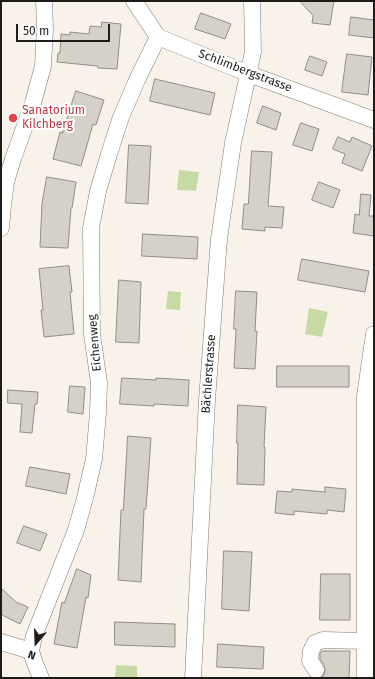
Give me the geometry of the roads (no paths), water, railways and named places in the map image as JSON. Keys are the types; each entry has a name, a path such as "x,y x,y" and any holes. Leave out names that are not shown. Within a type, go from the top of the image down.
{"street":[{"path":"1,228 2,205 8,177 44,66 44,1"},
{"path":"134,1 158,37"},
{"name":"Bächlerstrasse","path":"193,678 207,400 219,239 233,143 253,52 252,1"},
{"name":"Schlimbergstrasse","path":"158,37 249,74 374,120"},
{"name":"Eichenweg","path":"31,651 34,636 76,530 94,459 99,383 92,334 91,228 97,198 108,154 121,117 158,37"},
{"path":"365,678 365,396 374,334"},
{"path":"316,670 310,661 311,651 315,643 323,640 365,641"},
{"path":"1,642 31,651 41,678"}],"place":[{"name":"Sanatorium Kilchberg","path":"13,118"}]}
